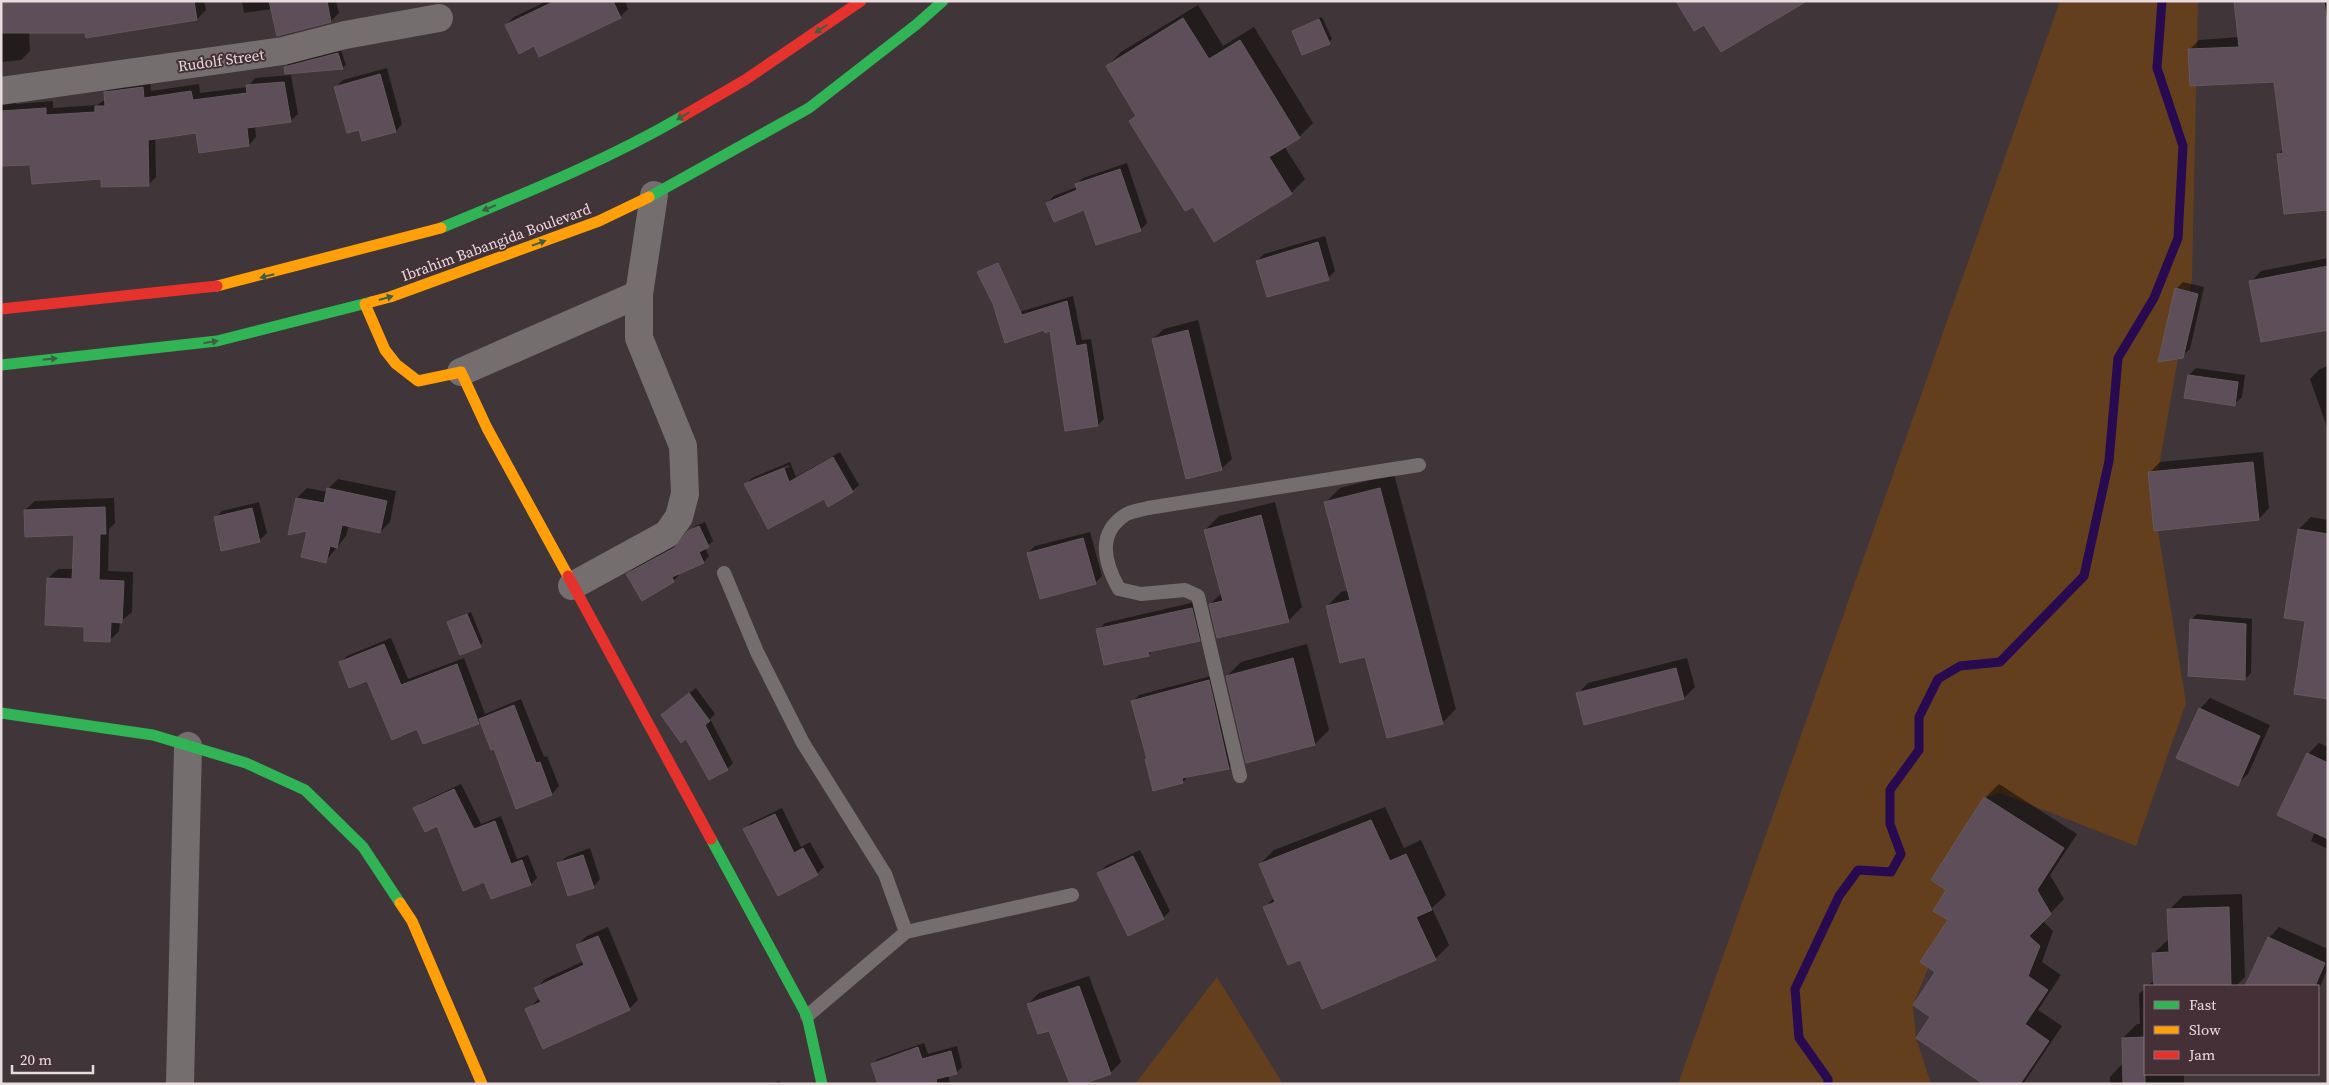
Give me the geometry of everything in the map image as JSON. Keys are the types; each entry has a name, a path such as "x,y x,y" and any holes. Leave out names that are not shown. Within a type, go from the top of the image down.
{"street":[{"path":"1,309 228,285 438,229 552,182 649,136 745,80 861,1"},
{"name":"Ibrahim Babangida Boulevard","path":"1,365 217,341 390,297 599,221 654,195 809,108 917,24 943,1"},
{"name":"Rudolf Street","path":"1,91 283,51 353,34 439,18"},
{"path":"572,586 667,534 679,516 685,494 683,446 639,338 639,294 654,195"},
{"path":"365,304 385,350 396,364 418,381 461,372 639,294"},
{"path":"461,372 487,428 572,586 808,1016 822,1084"},
{"path":"1,712 153,735 246,762 305,790 363,847 412,921 482,1084"},
{"path":"180,1084 188,746"}],"lane":[{"path":"1240,776 1198,596 1185,590 1141,594 1119,589 1108,569 1105,547 1112,529 1126,514 1148,508 1418,465"},
{"path":"724,573 757,652 803,743 885,874 906,932"},
{"path":"808,1016 906,932 1072,895"}],"shaded area":[{"path":"2060,1 2198,1 2192,279 2153,500 2186,703 2136,846 2000,793 1984,798 1946,890 1948,920 1913,1005 1916,1038 1931,1084 1678,1084"},
{"path":"1217,977 1283,1084 1135,1084"}],"building":[{"path":"1,1 194,1 197,20 86,38 85,33 1,33"},
{"path":"269,1 327,1 331,22 277,36"},
{"path":"555,1 613,1 621,18 539,57 534,46 519,54 505,25"},
{"path":"1676,1 1807,1 1721,52 1704,25 1694,31"},
{"path":"2234,1 2324,1 2328,31 2328,210 2284,214 2277,154 2283,153 2274,82 2190,86 2188,49 2239,47"},
{"path":"1183,18 1209,59 1240,40 1300,138 1269,157 1292,194 1214,242 1193,207 1185,211 1129,121 1136,116 1106,66"},
{"path":"1319,19 1330,44 1302,55 1292,31"},
{"path":"338,53 343,69 285,74 284,67"},
{"path":"380,74 396,132 362,141 359,130 347,133 334,87"},
{"path":"284,82 291,122 247,128 249,146 199,153 196,133 148,140 149,186 101,187 101,179 32,184 30,165 1,166 1,111 46,108 46,115 95,112 95,106 105,106 104,92 143,87 144,98 191,91 193,100 247,93 246,85"},
{"path":"1120,169 1141,231 1096,245 1084,210 1054,222 1046,203 1077,190 1075,184"},
{"path":"1318,242 1329,280 1267,297 1256,261"},
{"path":"998,263 1022,315 1067,301 1076,346 1086,344 1098,426 1065,431 1050,331 1045,333 1044,330 1005,343 993,304 977,272"},
{"path":"2328,266 2328,330 2261,342 2249,281"},
{"path":"2175,288 2198,294 2183,358 2158,362"},
{"path":"1188,330 1222,470 1186,479 1152,339"},
{"path":"2188,375 2238,382 2235,406 2184,398"},
{"path":"833,457 853,492 828,507 824,499 768,529 744,484 784,468 789,482"},
{"path":"2253,462 2259,520 2154,531 2148,472"},
{"path":"327,488 387,501 380,533 342,525 337,548 330,546 326,563 301,557 307,531 288,535 296,498 324,503"},
{"path":"1380,488 1443,724 1387,738 1365,657 1340,663 1326,606 1350,600 1324,502"},
{"path":"105,507 106,534 100,534 99,580 124,581 122,623 111,622 110,642 84,641 84,627 45,625 47,578 72,579 74,535 25,537 24,510"},
{"path":"252,508 260,542 221,551 214,517"},
{"path":"1261,515 1289,622 1217,638 1209,604 1223,601 1204,530"},
{"path":"699,526 709,547 699,552 704,563 672,577 674,582 642,601 626,574 674,548 688,531"},
{"path":"2298,529 2328,534 2328,699 2294,694 2305,621 2284,618"},
{"path":"1083,538 1096,584 1040,599 1027,553"},
{"path":"1192,608 1200,641 1148,652 1149,656 1104,665 1096,629"},
{"path":"467,614 481,647 460,655 447,622"},
{"path":"2190,619 2246,624 2245,680 2188,676"},
{"path":"384,644 401,685 457,664 479,724 423,744 417,729 392,740 367,681 349,688 339,662"},
{"path":"1293,658 1315,745 1246,763 1226,676"},
{"path":"1676,668 1684,699 1584,725 1576,693"},
{"path":"1209,680 1229,769 1182,778 1183,783 1153,791 1145,759 1147,759 1131,701"},
{"path":"689,693 710,721 705,725 728,770 709,780 686,739 681,743 661,715"},
{"path":"514,705 536,763 540,762 552,795 516,809 494,749 491,750 479,719"},
{"path":"2199,708 2260,736 2238,786 2176,758"},
{"path":"2307,753 2328,763 2328,839 2277,815"},
{"path":"454,789 474,829 495,821 511,864 522,860 531,885 491,899 484,882 463,891 437,826 425,832 413,808"},
{"path":"1984,797 2064,848 2037,890 2051,914 2029,936 2040,946 2028,976 2048,990 2025,1024 2049,1041 2020,1084 1983,1084 1916,1038 1930,1017 1913,1005 1935,972 1920,962 1948,920 1933,911 1946,890 1931,880"},
{"path":"775,814 794,853 803,848 818,875 778,896 743,829"},
{"path":"1371,820 1390,861 1406,854 1432,910 1416,917 1436,960 1322,1009 1300,960 1288,965 1263,907 1275,902 1259,864"},
{"path":"583,855 594,888 568,896 557,863"},
{"path":"1133,856 1164,919 1128,936 1097,873"},
{"path":"2229,907 2231,985 2154,985 2152,953 2169,952 2167,909"},
{"path":"598,936 630,1010 543,1049 525,1009 541,1002 534,988 584,965 576,945"},
{"path":"2268,937 2325,963 2315,985 2245,985"},
{"path":"1079,986 1111,1074 1083,1084 1070,1084 1049,1031 1038,1034 1027,1004"},
{"path":"2144,1037 2145,1084 2123,1084 2122,1038"},
{"path":"918,1047 922,1059 951,1051 957,1074 936,1079 937,1084 878,1084 871,1064"}],"waterway":[{"path":"1828,1084 1828,1079 1799,1038 1795,989 1839,896 1858,870 1891,872 1901,854 1890,824 1890,790 1919,750 1919,717 1938,679 1960,666 2000,662 2084,576 2109,461 2118,358 2154,298 2178,238 2183,146 2157,68 2162,1"}],"traffic: fast":[{"path":"649,197 809,108 917,24 943,1"},
{"path":"441,228 594,162 683,116"},
{"path":"1,365 217,341 371,302"},
{"path":"1,713 153,735 246,763 305,790 363,847 400,903"},
{"path":"711,839 807,1016 822,1084"}],"traffic: slow":[{"path":"371,302 390,297 599,221 649,197"},
{"path":"217,286 441,228"},
{"path":"365,304 385,350 396,364 418,381 461,372 487,428 568,576"},
{"path":"400,903 412,921 482,1084"}],"traffic: jam":[{"path":"683,116 745,80 861,1"},
{"path":"1,309 217,286"},
{"path":"568,576 711,839"}]}
